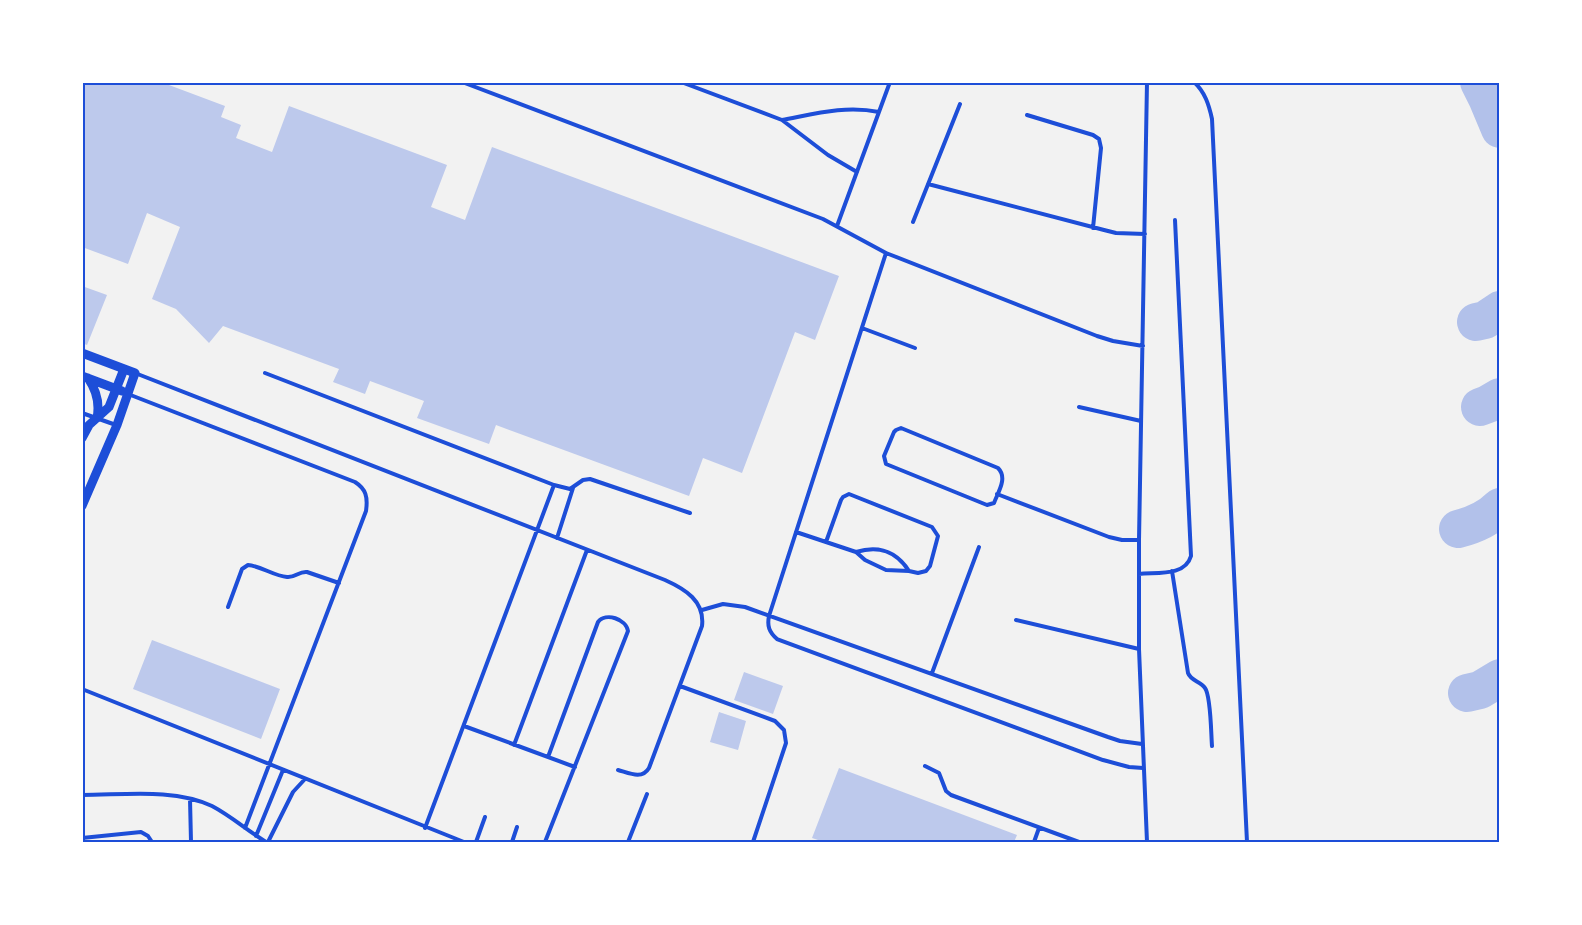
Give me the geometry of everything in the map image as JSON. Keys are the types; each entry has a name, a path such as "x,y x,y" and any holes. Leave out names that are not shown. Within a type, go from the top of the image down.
{"street":[{"path":"82,353 135,373 117,425 82,506"},
{"path":"82,438 89,425 110,407 124,369"},
{"path":"85,377 128,394"},
{"path":"85,377 93,385 98,401 97,418"}],"lane":[{"path":"227,82 237,82"},
{"path":"462,82 823,219 886,254 1097,336 1143,346"},
{"path":"681,82 782,120 828,155 857,172"},
{"path":"837,226 890,82"},
{"path":"1147,82 1139,540 1139,649 1147,842"},
{"path":"1194,82 1204,94 1212,119 1247,842"},
{"path":"913,222 960,104"},
{"path":"782,120 849,108 879,112"},
{"path":"1027,115 1093,135 1099,139 1101,148 1093,228"},
{"path":"928,184 1093,228 1116,233 1145,234"},
{"path":"1139,574 1179,570 1188,564 1191,556 1175,220"},
{"path":"886,254 769,616 769,630 777,638 1103,760 1129,767 1144,768"},
{"path":"862,328 914,348"},
{"path":"135,373 673,584 691,596 702,610 702,626 647,772 640,775 618,770"},
{"path":"265,373 566,489 573,488 583,480 590,479 690,513"},
{"path":"128,394 355,482 360,485 367,495 366,511 245,828"},
{"path":"1078,407 1141,421"},
{"path":"82,413 117,425"},
{"path":"901,428 998,468 1003,476 997,494 994,503 987,505 888,466 884,462 884,456 896,430 901,428"},
{"path":"426,828 554,485"},
{"path":"557,538 573,488"},
{"path":"796,532 826,542 856,552 865,560 886,570 918,573 928,569 938,539 937,532 932,528 852,494 846,495 841,500 826,542"},
{"path":"997,494 1109,537 1122,540 1139,540"},
{"path":"932,673 979,547"},
{"path":"856,552 871,549 886,551 896,555 904,562 909,571"},
{"path":"514,744 587,550"},
{"path":"228,607 242,569 248,565 286,577 307,572 339,583"},
{"path":"1172,571 1188,673 1192,679 1204,686 1208,694 1212,746"},
{"path":"702,610 717,605 732,604 932,673 1114,739 1142,744"},
{"path":"545,842 628,632 625,624 608,616 598,622 548,757"},
{"path":"1016,620 1139,649"},
{"path":"680,686 775,721 784,730 786,743 753,842"},
{"path":"83,689 464,842"},
{"path":"464,726 575,767"},
{"path":"925,766 939,773 948,793 1078,842"},
{"path":"256,836 283,770"},
{"path":"82,795 170,795 190,798 212,806 267,842 293,792 305,779"},
{"path":"628,842 646,794"},
{"path":"190,798 191,842"},
{"path":"476,842 485,817"},
{"path":"512,842 517,827"},
{"path":"1034,842 1039,828"},
{"path":"82,838 141,832 148,836 152,842"}],"building":[{"path":"82,82 161,82 225,106 221,117 241,125 236,138 272,152 289,106 447,165 431,207 465,220 492,147 839,276 815,340 795,332 742,473 703,458 689,496 496,425 489,444 417,418 424,401 370,381 365,394 333,382 339,369 223,326 209,343 176,309 152,299 180,227 147,213 128,264 82,247"},
{"path":"82,286 107,295 87,345 82,343"},
{"path":"152,640 280,689 261,739 133,689"},
{"path":"744,672 783,686 773,714 734,700"},
{"path":"719,712 746,721 738,750 710,742"},
{"path":"839,768 1017,835 1014,842 824,842 812,838"}],"taxiway":[{"path":"1479,82 1500,129"},
{"path":"1476,322 1485,320 1500,310"},
{"path":"1480,407 1500,397"},
{"path":"1458,529 1480,521 1500,507"},
{"path":"1467,693 1480,690 1500,678"}]}
